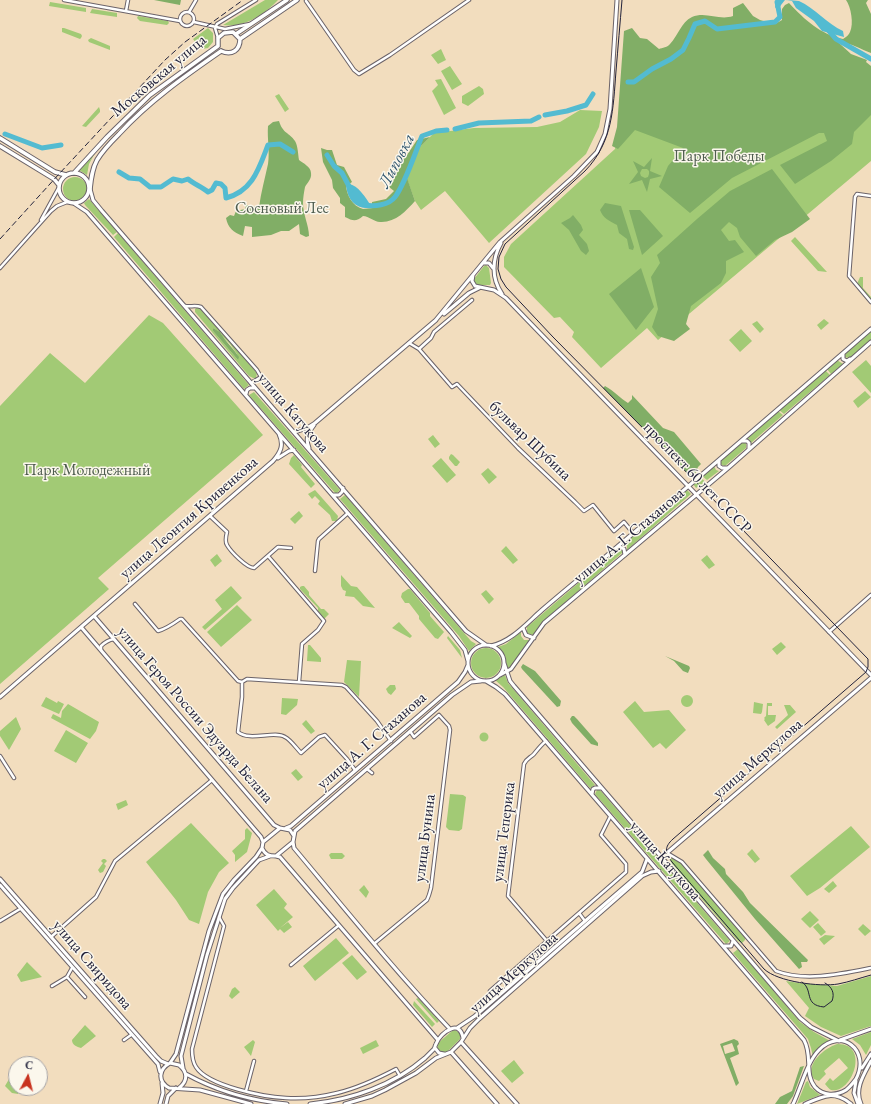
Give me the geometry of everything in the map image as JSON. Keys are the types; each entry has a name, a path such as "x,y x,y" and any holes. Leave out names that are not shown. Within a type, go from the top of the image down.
{"main road":[{"path":"236,34 287,0"},
{"name":"Московская улица","path":"90,189 92,172 104,149 153,101 170,87 222,51 227,53 235,51 239,46 240,39 297,0"},
{"path":"435,321 504,237 574,176 597,152 605,134 610,109 617,0"},
{"path":"231,32 236,34 240,39"},
{"name":"Московская улица","path":"74,173 150,95 218,46 218,38 224,33 231,32"},
{"path":"218,46 222,51"},
{"path":"0,138 55,172 66,175 78,173 85,177 90,189 88,196 85,200 75,204 67,202 62,198 59,187 54,179 0,146"},
{"path":"59,187 61,180 66,175"},
{"name":"улица Катукова","path":"90,189 93,200 97,206 465,630 486,645"},
{"name":"улица Катукова","path":"75,204 87,212 348,512 461,644 465,650 468,663"},
{"path":"494,272 495,256 504,237"},
{"path":"482,265 485,262 492,266 496,284 506,298"},
{"path":"473,275 473,284 477,287 494,290 506,298"},
{"path":"294,432 307,428 315,423 469,293 475,289 493,285 495,276"},
{"name":"проспект 60 лет СССР","path":"506,298 871,676"},
{"name":"улица А. Г. Стаханова","path":"491,646 501,643 523,628 871,329"},
{"name":"улица А. Г. Стаханова","path":"500,675 511,669 544,624 728,468 851,358 871,342"},
{"path":"845,351 842,355 843,359 847,361 851,358"},
{"path":"246,394 247,390 250,388 255,388"},
{"path":"309,450 306,440 315,423"},
{"name":"улица Леонтия Кривенкова","path":"81,627 273,461 280,452 282,444 276,429"},
{"path":"741,441 747,441 749,443 749,448"},
{"path":"273,461 289,451 294,450"},
{"path":"720,459 718,463 719,466 722,468 728,468"},
{"path":"333,495 339,495 343,488"},
{"path":"618,546 624,549 625,555"},
{"name":"улица Героя России Эдуарда Белана","path":"94,616 272,822 280,828"},
{"path":"0,697 81,627"},
{"name":"улица Героя России Эдуарда Белана","path":"81,627 212,779 261,837 263,842"},
{"path":"523,628 526,635 534,638"},
{"path":"486,645 491,646 500,652 504,667 500,675 491,680 481,681 472,675 468,663 471,653 477,647 486,645"},
{"name":"улица А. Г. Стаханова","path":"285,828 291,826 458,682 465,672 468,663"},
{"name":"улица Катукова","path":"504,663 509,678 514,686 800,1018 811,1027 839,1040"},
{"path":"509,678 511,669"},
{"name":"улица Меркулова","path":"661,858 871,676"},
{"name":"улица А. Г. Стаханова","path":"294,836 295,831 462,686 471,682 481,681"},
{"name":"улица Катукова","path":"486,681 505,694 804,1040 809,1050 809,1067"},
{"path":"592,794 593,789 601,788"},
{"path":"169,1064 176,1054 209,931 223,894 256,857 262,848 263,842 280,828 290,830 294,836 294,848 326,888 450,1029"},
{"path":"276,856 293,842"},
{"path":"262,848 265,853 270,856"},
{"path":"166,1104 168,1096 184,1084 186,1079 181,1056 217,923 225,899 259,860 270,856 280,858 438,1040"},
{"name":"улица Меркулова","path":"457,1028 475,1016 642,871 648,859"},
{"name":"улица Меркулова","path":"462,1038 483,1015 622,894 645,875 658,871"},
{"name":"улица Свиридова","path":"0,879 156,1056 161,1061 169,1064"},
{"name":"улица Свиридова","path":"0,885 158,1064 160,1072"},
{"path":"724,946 731,946 734,941"},
{"path":"310,1104 363,1093 400,1076 421,1061 435,1048 438,1040 450,1029 457,1028 461,1031 462,1038 451,1052 436,1058 406,1080 372,1096 345,1104"},
{"path":"793,1104 809,1067 824,1046 871,1029"},
{"path":"839,1040 858,1048 862,1058 862,1069"},
{"path":"460,1042 517,1104"},
{"path":"435,1048 440,1053 444,1054"},
{"path":"451,1052 497,1104"},
{"path":"860,1104 854,1093 854,1086 871,1054"},
{"path":"860,1104 858,1097 860,1084 871,1061"},
{"path":"160,1104 163,1093 160,1072 163,1067 169,1064 179,1064 183,1068"},
{"path":"809,1067 810,1078 814,1086 820,1092 841,1098 851,1104"},
{"path":"186,1074 206,1084 256,1100 287,1104"},
{"path":"805,1104 846,1090 858,1077"},
{"path":"162,1081 169,1088 200,1090 251,1104"}],"street":[{"path":"64,0 180,21 183,25 188,26 194,22 215,28 225,29 243,26 254,22"},
{"path":"87,4 88,0"},
{"path":"126,11 128,0"},
{"path":"180,21 182,14 189,12 196,0"},
{"path":"215,28 217,24 256,0"},
{"path":"306,1 354,70 359,74 390,55 469,0"},
{"path":"189,12 193,15 194,22"},
{"path":"215,28 218,38"},
{"path":"225,29 231,32"},
{"path":"38,224 59,187"},
{"path":"871,196 857,194 855,197 848,276 871,302"},
{"path":"0,268 38,224 57,206 67,202"},
{"path":"419,349 431,338 434,332 472,300"},
{"path":"193,316 193,308 197,305"},
{"path":"184,306 190,307 197,305 201,307 257,370 261,377 251,383"},
{"name":"бульвар Шубина","path":"409,343 419,349 452,387 457,384 514,444 584,511 593,505 614,531 624,522 633,533"},
{"path":"315,571 319,539 348,512"},
{"path":"210,516 226,532 227,545 245,566 254,568 278,547 291,548"},
{"path":"268,556 324,621 318,630 302,644 300,682"},
{"path":"829,632 871,595"},
{"path":"135,604 158,631 172,626 182,619 238,681 242,682"},
{"path":"101,650 101,646 103,644 108,640 114,639"},
{"path":"242,682 247,679 342,685 346,687 377,721 391,741"},
{"path":"242,682 238,732 241,735 281,735 288,739 301,752 319,737 325,735 355,770"},
{"name":"улица Бунина","path":"375,943 426,900 429,895 450,730 449,726 439,715 414,737 410,732"},
{"name":"улица Теперика","path":"546,742 533,754 526,758 524,764 508,896 547,941"},
{"path":"0,756 14,778"},
{"path":"367,768 372,773"},
{"path":"51,937 96,897 115,861 212,779"},
{"path":"490,991 626,872 626,864 601,835 610,816"},
{"path":"668,852 682,862 776,971 785,974 823,977 871,968"},
{"path":"0,921 20,909"},
{"path":"579,913 585,921"},
{"path":"219,916 224,926 192,1049 192,1059 195,1066 205,1076 216,1082 246,1091 285,1098 320,1096 338,1093 364,1085 396,1069 400,1076"},
{"path":"217,923 224,926"},
{"path":"291,965 338,926"},
{"path":"52,986 67,977 72,968"},
{"path":"508,976 514,982"},
{"path":"67,977 85,997"},
{"path":"124,1040 131,1035"},
{"path":"246,1091 254,1061"}],"green space":[{"path":"154,0 181,0 180,5"},
{"path":"265,0 278,0 266,11 253,19 238,24 223,25"},
{"path":"846,0 868,0 866,3 871,14 871,53 851,45 839,43 851,54 867,60 866,62 871,66 871,115 854,132 852,144 831,161 795,184 780,165 827,141 824,133 819,133 732,178 690,213 659,187 668,166 683,148 635,130 618,149 612,146 617,127 624,31 632,28 640,38 647,39 659,49 669,45 685,22 697,15 723,17 733,16 733,8 743,3 753,16 760,20 775,24 782,20 782,9 789,3 813,26 827,34 843,39 850,33 852,25 851,11"},
{"path":"50,2 86,8 86,12 49,6"},
{"path":"92,9 117,13 117,17 90,13"},
{"path":"138,16 168,21 169,23 167,25 140,21 137,18"},
{"path":"62,28 81,34 82,36 80,39 62,32"},
{"path":"208,28 213,33 213,42 208,48 202,49 193,39"},
{"path":"91,38 110,46 110,50 89,42 88,40"},
{"path":"441,49 446,60 438,64 431,55"},
{"path":"450,66 462,84 452,90 441,71"},
{"name":"Парк Победы","path":"871,69 871,161 658,340 647,328 601,368 572,337 574,332 560,317 554,318 504,267 504,257 511,244 615,149 626,91"},
{"path":"441,79 456,108 444,115 432,91 438,85 435,80"},
{"path":"479,86 483,89 484,94 468,106 462,103 462,96"},
{"path":"279,94 289,109 285,112 275,96"},
{"path":"99,107 100,112 86,127 82,126"},
{"path":"580,110 602,111 599,127 586,154 489,243 445,191 421,210 415,201 407,179 417,150 434,133 474,128 537,127 560,122"},
{"name":"Сосновый Лес","path":"279,121 284,131 295,141 299,160 311,171 311,177 305,187 303,201 309,236 306,237 300,234 299,224 289,231 281,231 271,235 252,237 252,227 245,226 243,236 236,233 232,229 226,218 230,215 234,216 236,211 245,209 246,205 259,207 268,164 268,126 273,122"},
{"name":"Сосновый Лес","path":"430,137 417,150 407,178 415,201 408,209 400,216 391,221 385,222 378,222 365,216 354,220 345,217 345,207 340,203 340,198 333,188 332,180 323,162 321,148 332,150 337,165 344,167 352,182 346,186 351,200 359,208 365,209 373,208 372,202 386,199 394,191 389,187 394,167 398,160 400,161 407,155 417,140"},
{"path":"95,153 89,164 87,175 79,170"},
{"path":"652,158 650,171 662,176 650,179 647,192 642,180 629,184 638,172 633,161 644,167","holes":["642,169 647,169 649,174 648,177 645,178 641,176 640,173"]},
{"path":"772,169 810,219 792,232 775,240 756,256 740,237 737,228 729,222 721,230 729,241 735,240 744,252 726,261 726,273 721,283 691,306 686,324 690,329 674,341 658,336 652,327 658,309 651,277 660,263 657,255 730,191"},
{"path":"75,177 84,180 87,189 84,198 75,201 66,198 63,189 66,180"},
{"path":"89,199 117,232 113,235 85,205 84,203"},
{"path":"605,203 621,206 634,247 633,250 629,249 627,239 619,233 617,225 601,213 600,210"},
{"path":"629,210 640,210 663,236 642,255"},
{"path":"573,215 583,230 579,235 587,244 589,251 586,255 581,251 569,230 561,223"},
{"path":"118,233 249,385 244,389 114,237"},
{"path":"795,237 827,272 818,271 791,241"},
{"path":"486,265 489,268 490,285 476,285 473,282 474,279"},
{"path":"641,268 654,307 636,330 609,294"},
{"path":"860,277 863,277 863,288 871,297 871,300 857,284"},
{"path":"198,307 201,308 257,373 256,378 249,376 195,312 195,309","holes":["213,328 221,333 237,354 238,360 213,331"]},
{"name":"Парк Молодежный","path":"149,315 163,323 263,435 98,578 109,589 0,684 0,406 50,353 85,383"},
{"path":"824,319 829,323 821,330 817,325"},
{"path":"757,321 764,329 760,333 752,324"},
{"path":"213,328 220,332 239,357 238,360 213,331"},
{"path":"741,329 752,341 740,352 729,340"},
{"path":"871,330 871,340 850,358 844,357 845,354"},
{"path":"837,360 843,364 831,374 827,369"},
{"path":"866,360 871,366 871,393 852,372"},
{"path":"825,370 830,375 784,414 779,410"},
{"path":"605,386 628,403 632,399 632,395 663,428 674,432 701,464 695,474 689,475 603,388"},
{"path":"865,391 871,397 858,408 853,401"},
{"path":"254,392 340,490 336,494 249,395"},
{"path":"778,411 783,415 751,443 749,439 746,438"},
{"path":"433,435 440,444 435,448 428,439"},
{"path":"741,442 746,442 746,448 725,466 720,464 721,460"},
{"path":"451,454 460,462 457,466 455,466 449,459"},
{"path":"294,455 302,465 301,467 315,484 311,488 289,464"},
{"path":"441,458 456,475 447,483 432,466"},
{"path":"714,466 716,470 719,471 707,480 702,476"},
{"path":"488,468 497,477 489,484 481,474"},
{"path":"701,477 705,482 696,488 693,484"},
{"path":"315,490 338,516 337,521 332,521 330,515 318,504 320,501 315,496 312,499 308,494"},
{"path":"687,490 691,494 627,550 627,546 623,545"},
{"path":"345,495 471,641 476,644 469,651 459,636 340,499"},
{"path":"299,511 303,516 295,524 290,519"},
{"path":"506,546 518,560 513,564 501,551"},
{"path":"618,549 622,550 622,553 545,620 535,634 532,635 527,633 527,627"},
{"path":"217,554 222,561 215,567 210,560"},
{"path":"707,555 715,565 709,569 701,560"},
{"path":"341,575 351,586 357,587 375,608 363,606 354,597 345,596 346,591 343,590 341,586"},
{"path":"231,586 242,598 205,630 202,627 222,609 215,600"},
{"path":"304,586 309,592 309,595 321,609 324,609 329,614 324,619 318,611 318,608 300,589"},
{"path":"410,589 444,632 438,639 435,638 419,619 419,616 409,603 405,603 401,597 402,593"},
{"path":"486,590 494,599 489,604 481,594"},
{"path":"237,605 252,620 221,647 207,632"},
{"path":"399,622 412,636 410,638 392,628"},
{"path":"521,632 521,636 524,640 530,640 511,666 507,669 502,652 498,647 506,644"},
{"path":"448,636 460,650 462,658 447,638"},
{"path":"781,642 786,647 777,655 772,649"},
{"path":"308,645 310,645 321,658 321,662 307,661"},
{"path":"486,648 497,652 501,663 497,674 486,678 475,674 471,663 475,652"},
{"path":"665,656 689,666 690,668 688,673 683,671 674,661"},
{"path":"347,660 361,661 359,697 344,682"},
{"path":"523,664 535,671 561,701 560,706 557,707 522,669 521,667"},
{"path":"505,675 508,683 595,785 590,788 503,687 495,680"},
{"path":"390,685 395,685 396,689 391,695 386,689"},
{"path":"687,695 691,697 693,701 691,705 687,707 683,705 681,701 683,697"},
{"path":"46,697 57,703 58,701 64,704 59,714 41,706"},
{"path":"282,698 298,699 297,705 286,715 281,714"},
{"path":"635,701 644,712 669,710 686,730 666,749 660,743 653,748 623,712"},
{"path":"754,702 763,704 761,714 753,713"},
{"path":"767,703 772,703 772,706 768,706 768,715 776,715 775,721 768,726 764,720 766,716"},
{"path":"68,704 99,722 96,731 90,739 51,718 53,714 61,718 62,711"},
{"path":"784,705 790,705 796,712 777,729 775,727 788,715"},
{"path":"572,716 577,719 598,743 598,746 591,744 572,723 570,719"},
{"path":"16,717 21,729 9,750 0,736 0,731"},
{"path":"306,720 315,731 311,734 302,724"},
{"path":"66,730 88,743 76,763 54,751"},
{"path":"482,733 486,733 488,737 486,741 482,741 480,739 480,735"},
{"path":"296,769 303,777 298,781 291,773"},
{"path":"597,790 600,790 730,941 726,944 595,794"},
{"path":"450,794 463,795 466,797 462,829 459,831 449,830 446,827"},
{"path":"126,800 128,805 118,810 116,804"},
{"path":"191,823 229,863 219,872 208,892 199,924 189,920 176,900 146,862"},
{"path":"851,826 870,847 820,888 807,896 790,876"},
{"path":"247,828 252,833 247,852 235,862 235,855 232,851 245,839 245,830"},
{"path":"752,849 760,859 755,863 747,854"},
{"path":"708,850 713,858 725,869 726,874 743,892 750,903 808,960 807,962 801,962 802,967 799,969 755,919 706,859 703,855"},
{"path":"331,853 342,853 345,856 342,859 331,859 329,855"},
{"path":"670,858 673,858 682,864 745,937 745,940 742,943 738,941 671,863"},
{"path":"103,859 107,861 104,864 106,866 103,872 100,873 98,870 103,863 101,861"},
{"path":"833,881 837,886 829,893 824,889"},
{"path":"364,885 369,892 366,898 359,890"},
{"path":"274,889 287,904 284,908 293,917 280,928 288,922 292,927 284,933 280,929 278,931 256,905"},
{"path":"810,911 819,920 810,928 801,919"},
{"path":"818,923 826,932 821,936 813,927"},
{"path":"863,924 871,931 865,936 858,929"},
{"path":"825,935 835,936 824,945 819,939"},
{"path":"336,938 349,953 315,981 303,966"},
{"path":"738,949 800,1022 832,1042 828,1043 813,1057 808,1039 733,953"},
{"path":"352,955 367,972 357,980 342,963"},
{"path":"27,962 42,977 21,982 17,975"},
{"path":"871,976 871,1026 841,1036 821,1027 805,1016 809,1008 786,981 837,986"},
{"path":"235,987 240,992 232,999 229,996 232,989"},
{"path":"418,998 439,1021 437,1023 416,999"},
{"path":"414,1001 435,1024 432,1027 413,1005"},
{"path":"85,1025 96,1036 81,1048 76,1046 72,1040"},
{"path":"455,1030 461,1034 460,1039 447,1052 444,1053 437,1049 438,1043"},
{"path":"871,1032 871,1045 866,1055 860,1045 852,1039"},
{"path":"734,1039 738,1041 739,1044 737,1046 739,1054 730,1058 739,1083 736,1086 720,1044","holes":["732,1043 735,1051 725,1054 723,1046"]},
{"path":"253,1040 255,1042 251,1056 244,1047"},
{"path":"376,1040 379,1046 363,1054 360,1048"},
{"path":"837,1044 847,1046 853,1051 856,1059 855,1068 846,1085 839,1089 831,1090 825,1084 830,1078 833,1081 848,1068 839,1058 824,1071 826,1074 819,1081 814,1079 812,1068 817,1057 827,1049"},
{"path":"514,1060 524,1073 512,1083 501,1071"},
{"path":"804,1066 793,1096 787,1104 775,1104 780,1097 792,1091 800,1067"},
{"path":"8,1081 8,1089 5,1086"},
{"path":"808,1081 810,1087 820,1095 797,1104 806,1082"}],"water":[{"path":"777,0 785,0 778,11 775,7"},
{"path":"785,0 799,1 805,4 843,31 844,37 822,31 814,21 796,8 792,1"},
{"path":"349,184 362,192 371,206 370,208 360,207 353,203 347,191 346,186"}],"waterway":[{"name":"Липовка","path":"628,82 634,82 683,50 695,24 705,21 717,29 775,22 780,17 777,2 780,0"},
{"name":"Липовка","path":"829,31 836,39 871,59"},
{"name":"Липовка","path":"545,115 567,111 586,105 593,94"},
{"name":"Липовка","path":"455,129 479,123 531,121 539,117"},
{"name":"Липовка","path":"365,205 381,205 392,200 399,191 410,168 422,136 436,131 447,130"},
{"name":"Липовка","path":"5,134 42,148 61,145"},
{"name":"Липовка","path":"119,172 129,178 140,179 150,187 161,187 173,179 182,181 188,179 208,192 212,190 216,183 221,184 225,188 226,198 243,190 254,178 268,145 280,144 293,152"},
{"name":"Липовка","path":"327,155 334,166 342,173 351,190"}],"tram line":[{"path":"622,0 614,99 610,124 601,148 585,171 505,244 499,257 498,269 501,279 506,287 553,337 868,659 868,667 866,672 673,839 666,850 672,862 764,969 770,974 789,980 821,985 838,984 871,975"},
{"path":"802,982 806,985 813,1003 824,1007 832,1001 833,995 831,988 825,983"}],"railway":[{"path":"0,239 165,60 185,42 243,0"}]}
